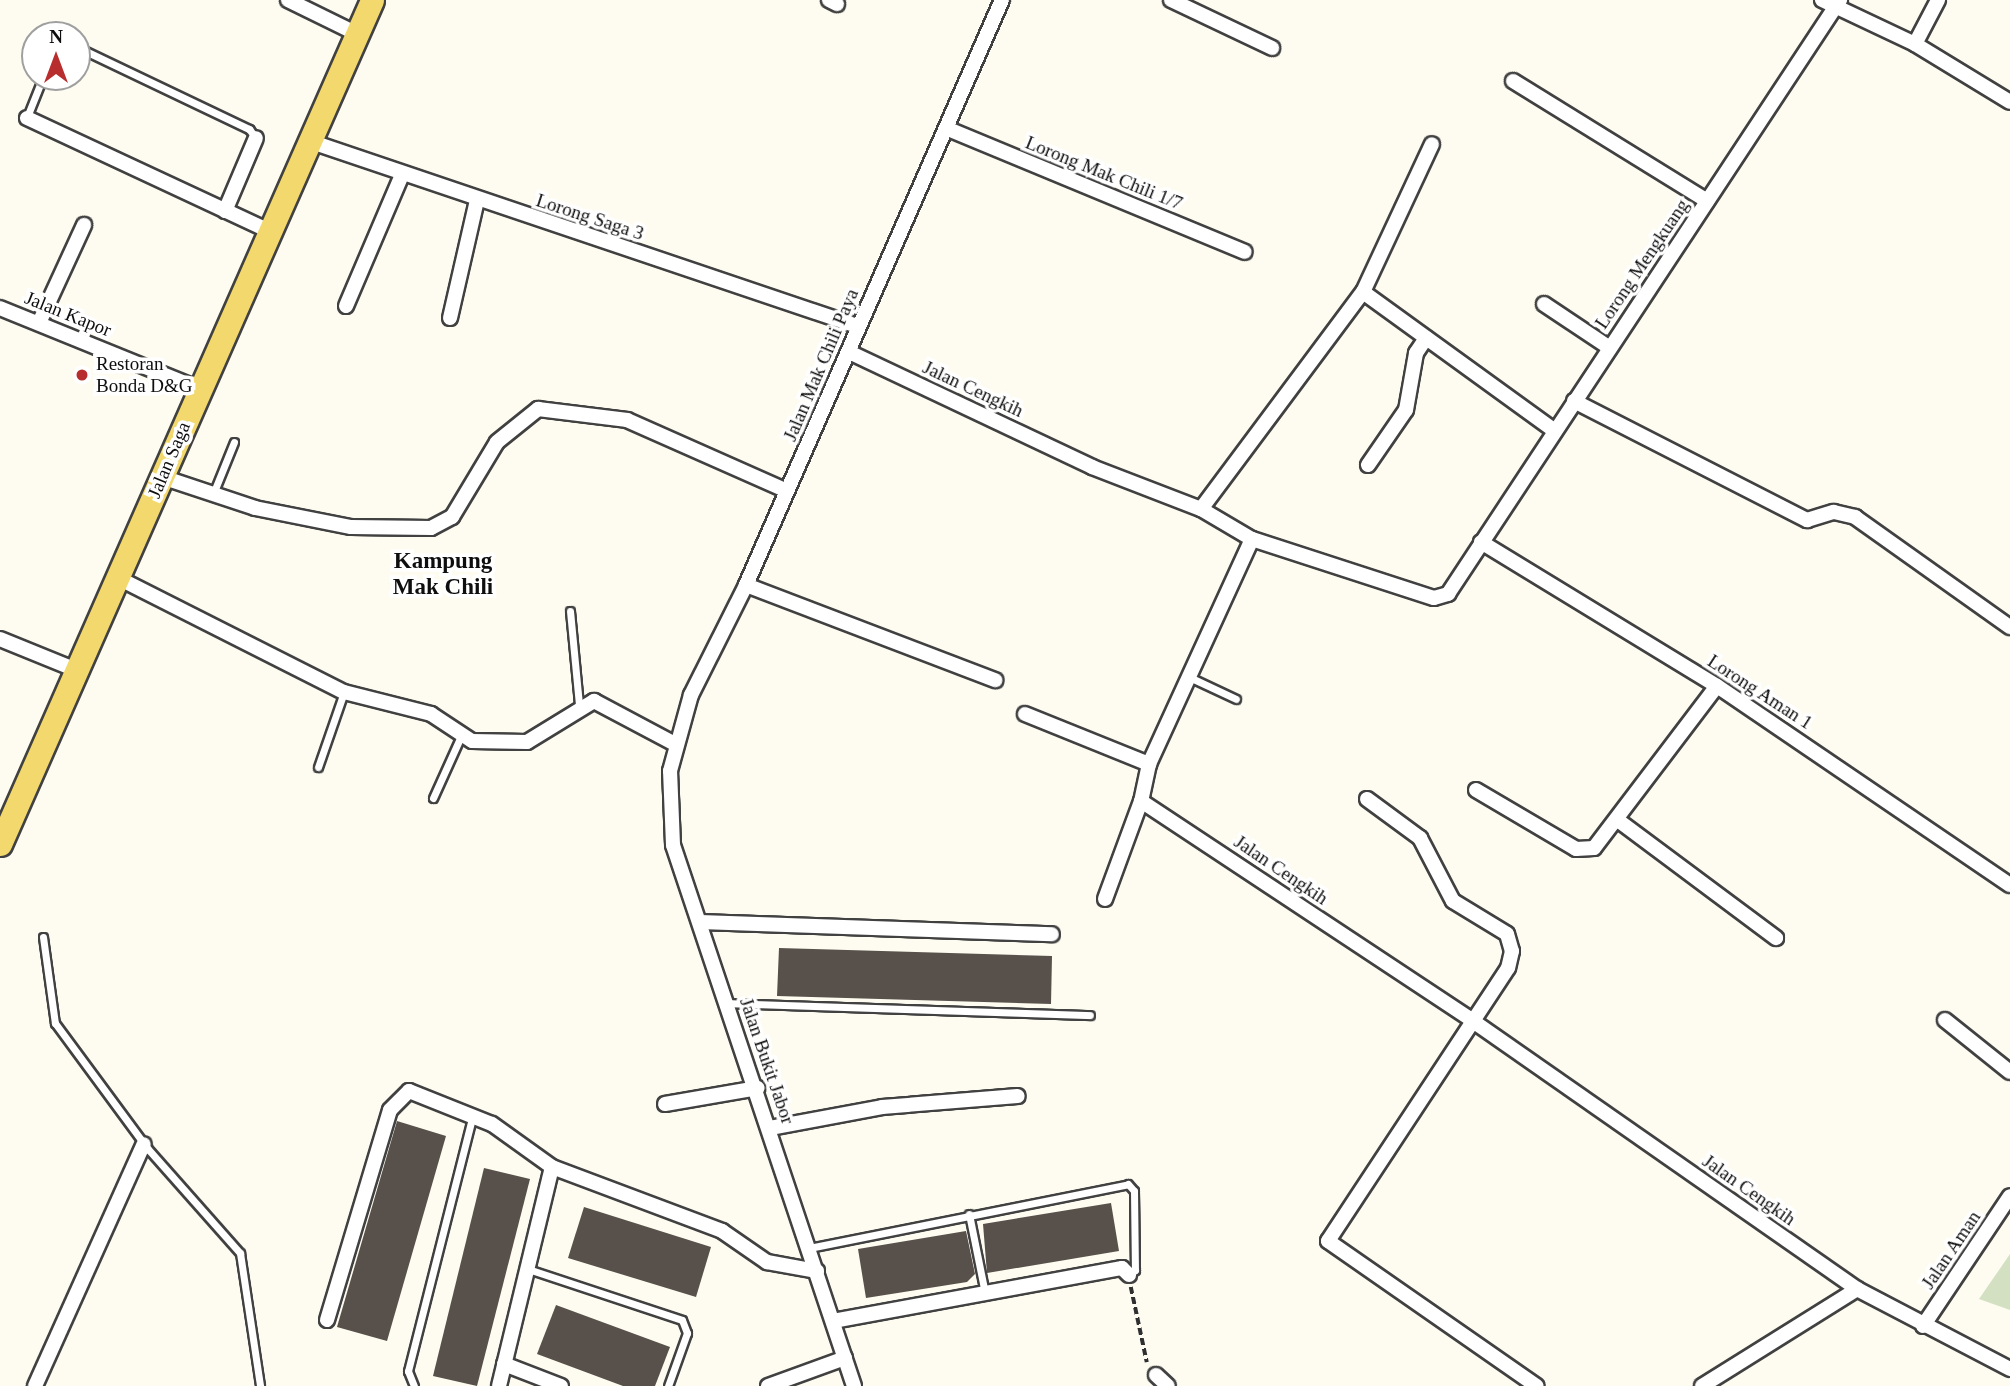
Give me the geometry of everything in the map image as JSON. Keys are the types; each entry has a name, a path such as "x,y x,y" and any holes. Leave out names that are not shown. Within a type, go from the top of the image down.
{"main road":[{"name":"Jalan Saga","path":"0,844 79,671 372,0"}],"street":[{"path":"288,0 357,33"},
{"name":"Jalan Mak Chili Paya","path":"675,744 691,695 746,585 849,352 857,327 948,130 1002,0"},
{"path":"1171,0 1272,48"},
{"path":"1822,0 1838,3 1915,44 2010,102"},
{"path":"1915,44 1938,0"},
{"name":"Lorong Mengkuang","path":"1252,539 1434,598 1448,594 1838,3"},
{"path":"1513,81 1707,201"},
{"path":"27,118 269,231"},
{"name":"Lorong Mak Chili 1/7","path":"948,130 1245,253"},
{"path":"225,211 256,138"},
{"name":"Lorong Saga 3","path":"312,142 402,175 857,327"},
{"path":"1201,509 1363,292 1432,144"},
{"path":"346,306 402,175"},
{"path":"450,318 477,200"},
{"path":"39,323 84,226"},
{"path":"1363,292 1555,431"},
{"path":"1544,304 1610,348"},
{"name":"Jalan Kapor","path":"0,307 200,389"},
{"path":"1368,465 1406,410 1416,353 1426,338"},
{"name":"Jalan Cengkih","path":"849,352 1093,467 1201,509 1252,539"},
{"path":"1574,401 1807,520 1834,512 1854,517 2010,626"},
{"path":"162,477 213,494 351,527 443,525 498,442 538,409 627,420 787,491"},
{"path":"1105,899 1141,802 1149,764 1252,539"},
{"name":"Lorong Aman 1","path":"1481,542 1717,686 2010,885"},
{"path":"118,578 344,692 431,714 461,736 527,741 579,705 605,703 675,744"},
{"path":"746,585 995,680"},
{"path":"0,639 79,671"},
{"path":"1476,790 1576,849 1594,848 1619,821 1717,686"},
{"path":"1025,714 1149,764"},
{"name":"Jalan Bukit Jabor","path":"675,744 673,845 758,1088 854,1386"},
{"path":"1367,799 1420,838 1453,901 1511,941 1508,968 1470,1019 1328,1241 1537,1386"},
{"name":"Jalan Cengkih","path":"1141,802 1470,1019 1857,1289 1923,1326 2010,1369"},
{"path":"1619,821 1776,938"},
{"path":"700,922 1052,934"},
{"path":"1945,1020 2010,1072"},
{"path":"665,1104 758,1088"},
{"path":"327,1320 393,1102 419,1091 473,1114 552,1167 708,1225 778,1267 817,1271"},
{"path":"770,1128 882,1107 1018,1096"},
{"path":"36,1386 144,1144"},
{"path":"499,1386 552,1167"},
{"name":"Jalan Aman","path":"1923,1326 2010,1196"},
{"path":"833,1321 1122,1268 1129,1275"},
{"path":"1702,1386 1857,1289"},
{"path":"768,1386 845,1358"},
{"path":"504,1364 561,1386"},
{"path":"1156,1375 1168,1386"}],"lane":[{"path":"91,54 256,138"},
{"path":"27,118 38,91"},
{"path":"213,494 234,442"},
{"path":"570,611 579,705"},
{"path":"1187,676 1236,699"},
{"path":"318,767 344,692"},
{"path":"433,798 461,736"},
{"path":"43,937 54,1023 144,1144 240,1253 260,1386"},
{"path":"727,1003 1090,1015"},
{"path":"414,1386 408,1371 473,1114"},
{"path":"809,1248 969,1214 1132,1185 1135,1270 1129,1275"},
{"path":"969,1214 985,1293"},
{"path":"527,1268 682,1320 687,1333 668,1386"}],"path":[{"path":"1129,1275 1144,1355 1156,1375"}],"green space":[{"path":"2010,1254 2010,1310 1979,1299"}],"building":[{"path":"779,948 1052,956 1051,1004 777,996"},
{"path":"397,1121 446,1136 387,1341 337,1327"},
{"path":"484,1168 530,1179 477,1386 433,1376"},
{"path":"1111,1203 1119,1251 987,1273 983,1224"},
{"path":"584,1207 711,1247 696,1297 568,1258"},
{"path":"966,1231 975,1274 967,1282 866,1298 858,1249"},
{"path":"556,1305 670,1347 655,1386 623,1386 537,1354"}],"place":[{"name":"Restoran Bonda D&G","path":"82,375"}],"district":[{"name":"Kampung Mak Chili","path":"443,574"}]}
